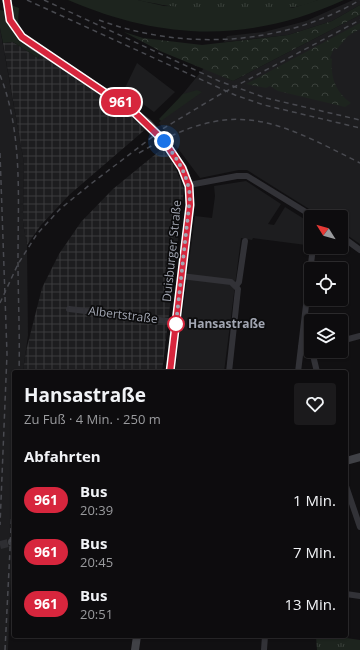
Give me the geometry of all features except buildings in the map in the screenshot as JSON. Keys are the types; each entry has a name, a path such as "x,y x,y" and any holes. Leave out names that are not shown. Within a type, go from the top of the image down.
{"main road":[{"name":"Duisburger Straße","path":"6,1 12,24 25,40 117,99 148,123 177,158 189,186 190,209 170,370"},
{"path":"348,460 360,457"},
{"path":"135,650 137,638"}],"street":[{"path":"189,186 236,176 248,176 304,211"},
{"path":"236,286 239,282 245,241"},
{"path":"348,241 360,250"},
{"path":"298,370 312,254"},
{"path":"182,276 229,282 236,286 239,294 229,370"},
{"name":"Albertstraße","path":"69,308 176,322"},
{"path":"348,339 360,336"},
{"path":"300,347 304,347"},
{"path":"314,358 317,370"},
{"path":"348,492 360,527"},
{"path":"348,594 360,596"},
{"path":"264,650 265,638"}],"shaded area":[{"path":"353,0 360,0 360,5 332,21 288,35 224,42 227,36 264,32 306,21"},
{"path":"360,15 360,244 348,236 348,210 311,210 247,170 239,170 200,178 159,123 204,68 233,81"},
{"path":"0,28 24,163 23,222 27,245 28,335 23,370 12,370 12,557 8,650 0,650"},
{"path":"13,42 38,58 40,52 98,87 148,127 69,195 41,225 27,245 23,222 24,163 3,43"},
{"path":"137,63 175,92 154,112 124,90"},
{"path":"163,148 175,167 184,189 162,370 23,370 26,351 42,288 59,254 81,222 113,189"},
{"path":"246,181 281,204 268,224 274,225 285,207 304,219 304,245 253,238 252,240 241,238 224,370 175,370 195,216 212,218 215,196 214,186"}],"green space":[{"path":"68,0 138,0 164,6 292,8 318,0 344,0 309,14 274,24 240,30 206,32 172,29 138,23 104,14"},
{"path":"138,0 318,0 299,6 278,10 229,11 204,10"},
{"path":"5,3 19,8 18,22 23,32 142,113 140,116 40,52 38,58 13,42 3,43 0,28 0,10 6,11"},
{"path":"360,5 360,15 233,81 160,51 124,32 143,38 202,45 288,35 332,21"},
{"path":"360,23 360,29 348,36 337,49 334,48 330,58 332,59 332,72 335,84 341,94 351,103 345,107 278,91 270,86 266,88 246,84"},
{"path":"197,90 202,92 161,121 159,119 183,94"},
{"path":"316,638 346,638 360,640 360,650 317,650"}],"tunnel":[{"path":"0,545 12,542"}],"railway":[{"path":"27,0 235,95 264,105 360,128"},
{"path":"44,0 219,81 266,98 360,120"},
{"path":"99,20 131,30 164,36 198,39 232,39 265,35 298,27 330,15 360,0"},
{"path":"0,303 18,264 37,234 60,209 92,183 164,128 219,95 360,20"},
{"path":"0,75 13,120 18,166 19,370"},
{"path":"139,153 172,136 200,125 226,120 251,120 275,125 301,134 360,163"},
{"path":"0,153 7,354 0,525"},
{"path":"5,650 12,509"}],"bus line":[{"name":"961","path":"7,0 6,2 10,20 22,37 33,46 122,102 148,123 177,158 186,176 189,186 190,214 170,370"}],"place":[{"name":"Hansastraße","path":"176,324"}],"route":[{"path":"164,141 177,158 186,176 190,197 190,214 176,324"}]}
